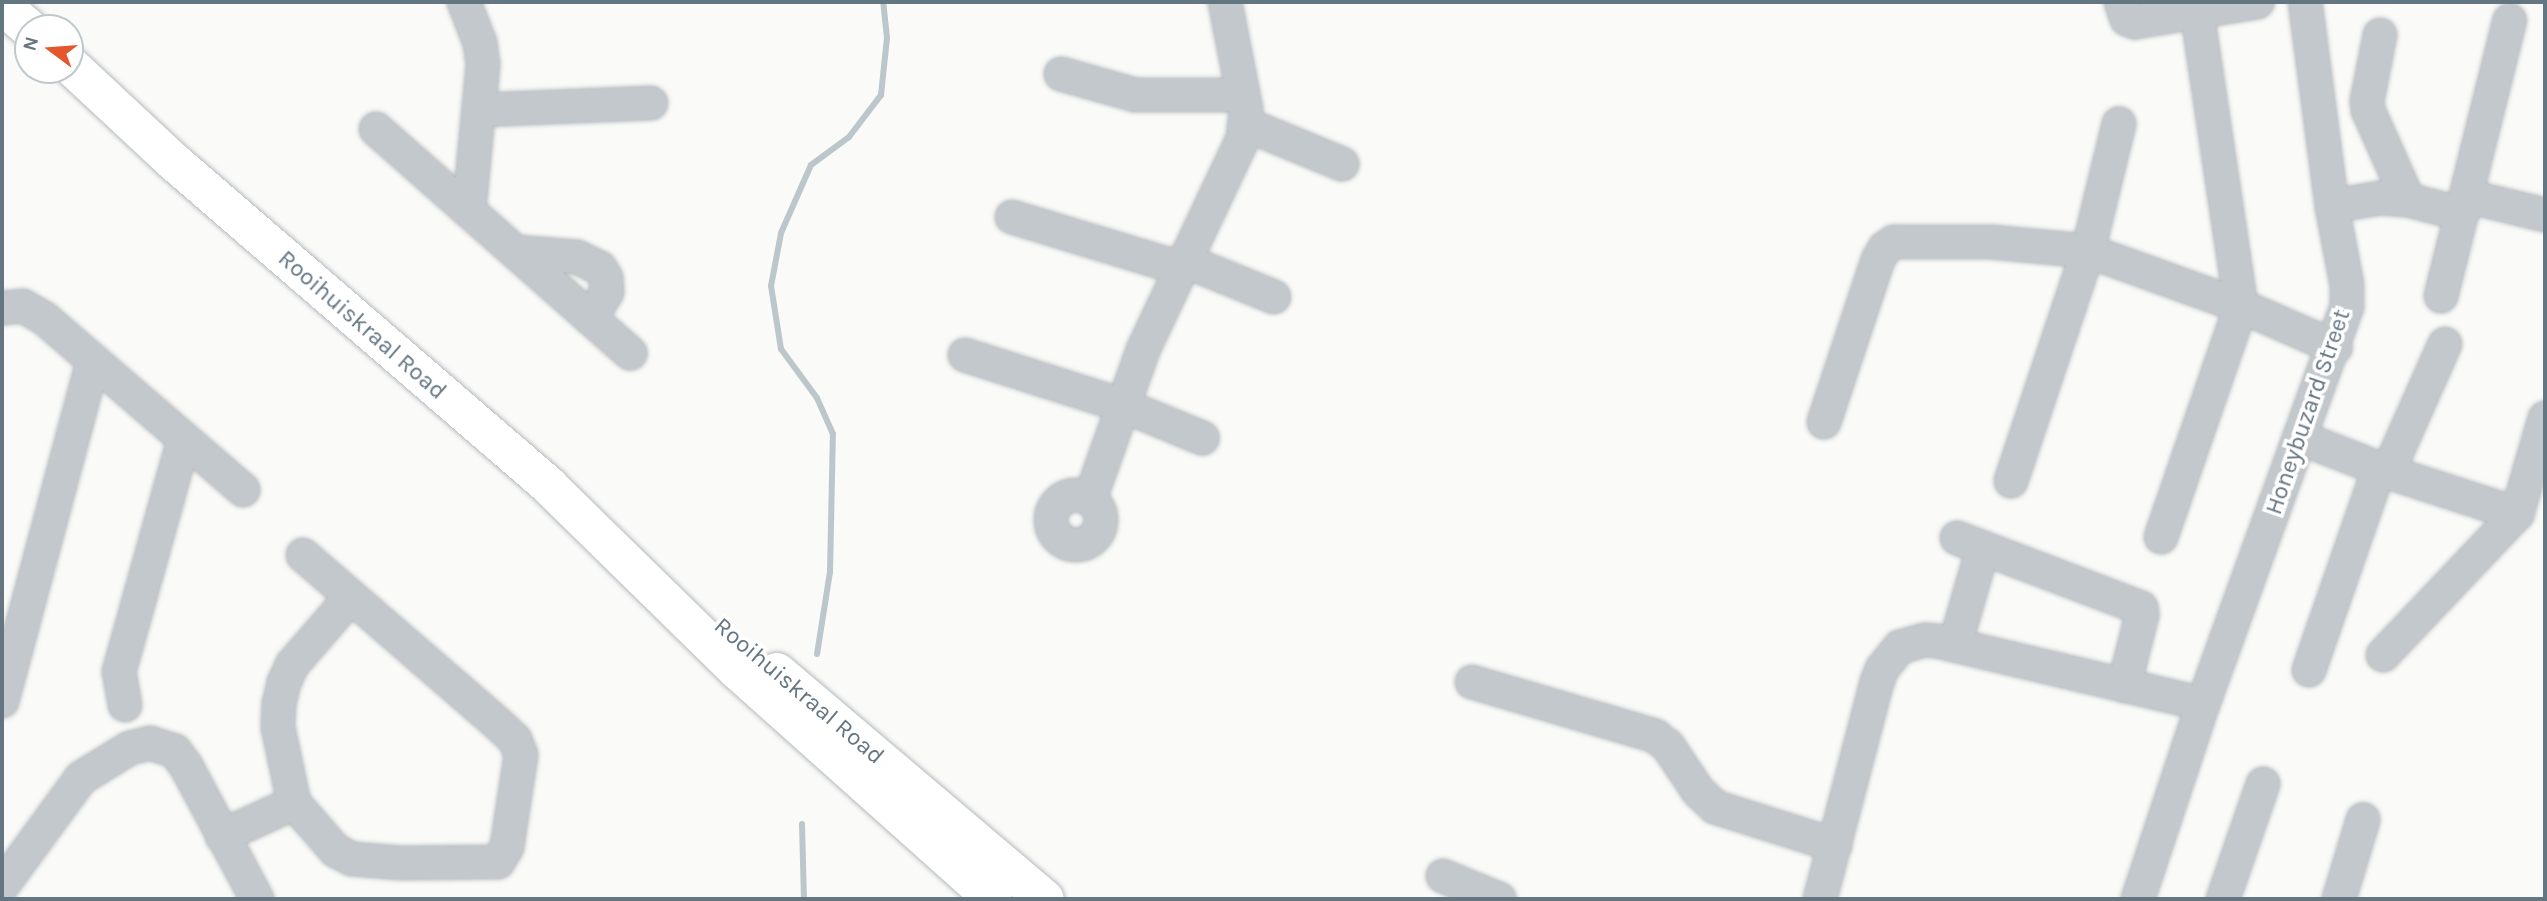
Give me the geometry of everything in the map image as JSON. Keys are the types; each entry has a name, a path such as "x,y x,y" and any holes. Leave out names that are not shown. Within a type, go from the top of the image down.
{"main road":[{"name":"Rooihuiskraal Road","path":"84,78 174,162 550,487 614,530 694,602 989,889 1045,899"},
{"name":"Rooihuiskraal Road","path":"67,84 147,148 174,162"}],"street":[{"path":"464,2 483,57 469,211"},
{"path":"1090,499 1122,405 1182,264 1234,158 1244,110 1227,2"},
{"path":"2121,2 2127,19 2135,22 2257,2"},
{"name":"Honeybuzard Street","path":"2138,899 2203,704 2335,347 2347,307 2347,285 2332,206 2305,2"},
{"name":"Honeybuzard Street","path":"2313,2 2315,68"},
{"path":"2161,537 2241,306 2197,13"},
{"path":"2441,296 2510,20"},
{"path":"2380,35 2367,102 2368,110 2408,200"},
{"path":"1061,74 1135,95 1244,110 1342,164"},
{"path":"479,110 651,103"},
{"path":"2011,481 2088,250 2119,124"},
{"path":"376,129 630,353"},
{"path":"2332,206 2380,198 2545,215"},
{"path":"1012,217 1182,264 1274,298"},
{"path":"1824,422 1878,260 1885,248 1894,242 1992,242 2088,250 2241,306 2335,347"},
{"path":"516,252 577,257 595,264 606,278 607,292 591,318"},
{"path":"2,308 18,305 35,311 243,490"},
{"path":"2309,670 2384,470 2445,344"},
{"path":"965,355 1122,405 1202,438"},
{"path":"2,701 93,361"},
{"path":"2383,655 2517,514 2545,418"},
{"path":"2301,438 2384,470 2517,514"},
{"path":"125,705 119,672 184,439"},
{"path":"1955,645 1970,543 2141,608 2142,615 2124,686"},
{"path":"303,555 496,722 518,745 521,755 507,847 501,859 486,864 352,859 337,851 294,803 278,726 284,683 292,665 351,597"},
{"path":"1821,899 1882,669 1900,647 1925,640 1955,645 2203,704"},
{"path":"1472,682 1655,736 1668,746 1698,792 1714,807 1835,845"},
{"path":"2,886 12,850 81,778 97,765 140,744 159,744 175,751 257,899"},
{"path":"2222,899 2263,784"},
{"path":"222,836 294,803"},
{"path":"2339,899 2363,820"},
{"path":"1443,876 1499,899"}],"waterway":[{"path":"817,654 830,572 833,434 817,398 781,349 771,286 781,233 811,165 849,137 881,95 887,38 883,2"},
{"path":"802,824 804,899"}]}
